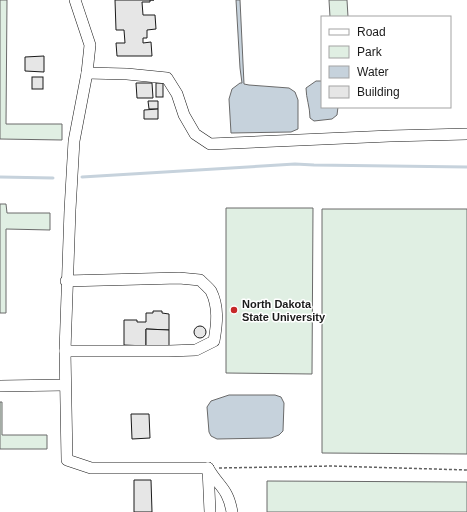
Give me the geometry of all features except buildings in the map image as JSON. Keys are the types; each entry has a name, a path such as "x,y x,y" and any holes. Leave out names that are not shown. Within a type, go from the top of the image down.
{"street":[{"path":"75,0 90,46 87,73 74,141 68,268 66,281 65,385 67,460 91,468 208,468"},
{"path":"87,73 127,74 167,78 177,94 184,115 195,134 210,144 467,134"},
{"path":"65,351 196,350 214,341 217,325 216,308 210,290 200,280 179,278 66,281"},
{"path":"0,386 65,385"},
{"path":"208,468 210,512"},
{"path":"208,468 213,477 225,490 230,500 232,512"}],"path":[{"path":"208,468 332,466 467,470"}],"green space":[{"path":"0,0 7,0 6,124 62,124 62,140 0,139"},
{"path":"329,0 347,0 348,16 330,16"},
{"path":"0,204 6,204 7,213 50,213 50,230 6,229 6,313 0,313"},
{"path":"226,208 313,208 312,374 226,373"},
{"path":"322,209 467,209 467,454 322,453"},
{"path":"0,402 2,402 2,435 47,435 47,449 0,449"},
{"path":"267,481 467,482 467,512 267,512"}],"water":[{"path":"236,0 240,0 244,84 289,88 295,92 298,100 298,129 291,132 231,133 229,99 232,89 242,83"},
{"path":"316,81 321,81 321,108 338,108 337,115 332,119 314,121 310,118 306,88"},
{"path":"229,395 275,395 281,397 284,403 283,431 279,435 271,438 217,439 211,436 209,432 207,407 211,401"}],"waterway":[{"path":"82,177 295,164 467,167"},
{"path":"0,177 53,178"}],"place":[{"name":"North Dakota State University","path":"234,310"}]}
